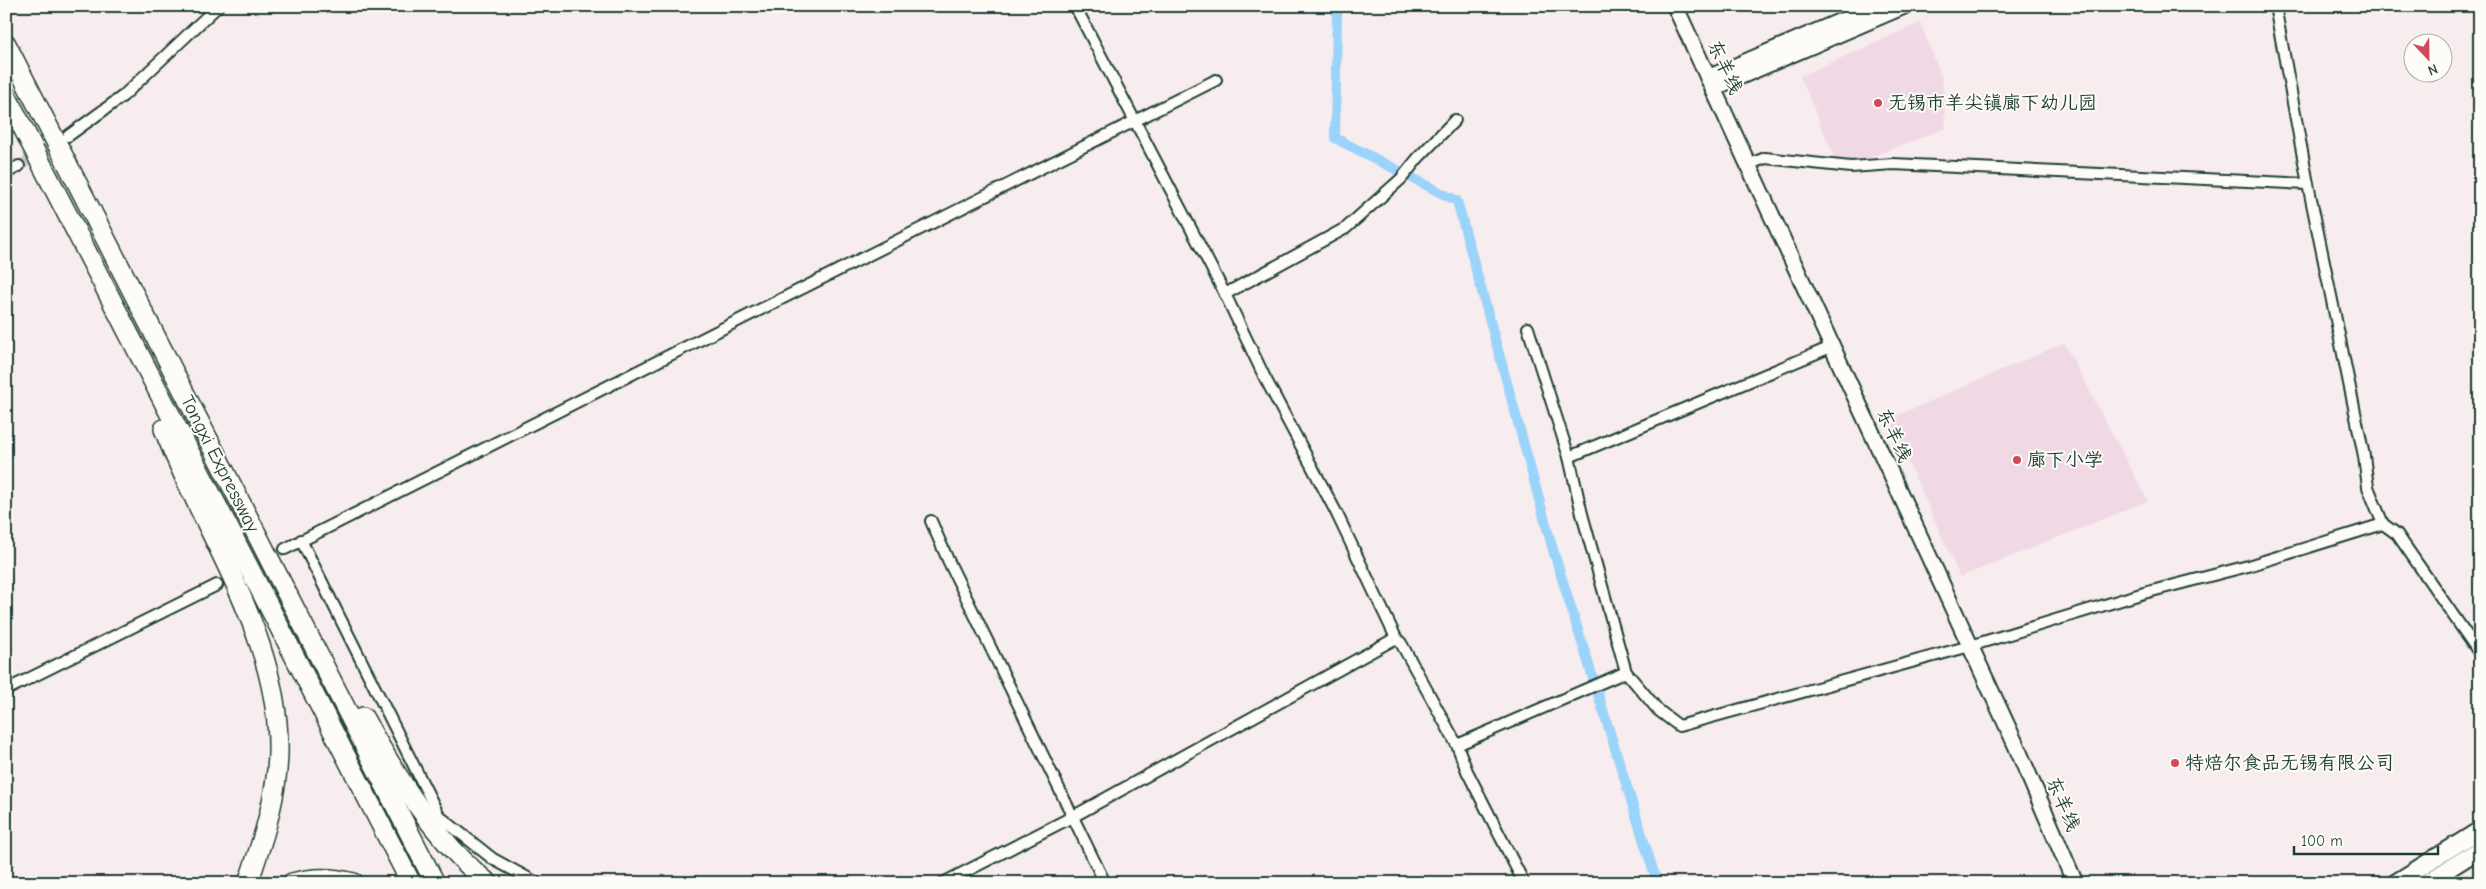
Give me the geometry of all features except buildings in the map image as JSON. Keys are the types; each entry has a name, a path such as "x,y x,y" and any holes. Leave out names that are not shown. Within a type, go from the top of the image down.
{"highway":[{"name":"Tongxi Expressway","path":"6,44 196,419 435,883"},
{"name":"Tongxi Expressway","path":"6,95 126,330 171,430 411,883"},
{"path":"171,430 253,628 271,684 276,716 277,768 268,825 248,883"},
{"path":"243,510 328,653 388,761 416,804 436,831 488,883"},
{"path":"292,883 310,878 332,878 354,883"}],"main road":[{"name":"东羊线","path":"1675,6 1970,646 2075,883"},
{"path":"1710,83 1876,6"},
{"path":"1710,83 1904,6"},
{"path":"2395,883 2480,830"},
{"path":"2426,883 2480,849"}],"street":[{"path":"68,136 123,96 218,6"},
{"path":"1075,6 1226,294 1264,376 1336,512 1396,638 1401,643 1456,745 1467,771 1524,883"},
{"path":"2275,6 2308,184 2364,456 2368,487 2383,524 2397,534 2480,654"},
{"path":"285,549 1216,80"},
{"path":"1226,294 1346,228 1401,179 1418,158 1455,120"},
{"path":"1748,165 1765,158 1851,167 1893,164 2308,184"},
{"path":"6,173 18,166"},
{"path":"1528,328 1569,457 1582,514 1626,672 1658,710 1679,726 1970,646 2144,594 2248,566 2383,524"},
{"path":"1569,457 1831,347"},
{"path":"932,521 948,560 1105,883"},
{"path":"301,540 439,816 493,859 537,883"},
{"path":"6,690 216,585"},
{"path":"943,883 1074,816 1396,638"},
{"path":"1456,745 1626,672"}],"shaded area":[{"name":"无锡市羊尖镇廊下幼儿园","path":"1920,23 1942,77 1946,128 1854,163 1836,161 1800,76"},
{"name":"廊下小学","path":"2064,343 2148,501 1960,577 1889,419"}],"waterway":[{"path":"1335,6 1337,13 1335,138 1457,201 1553,550 1657,883"}],"tunnel":[{"path":"19,166 59,142"},
{"path":"217,585 285,549"}],"place":[{"name":"无锡市羊尖镇廊下幼儿园","path":"1878,103"},
{"name":"廊下小学","path":"2017,460"},
{"name":"特焙尔食品无锡有限公司","path":"2175,763"}]}
